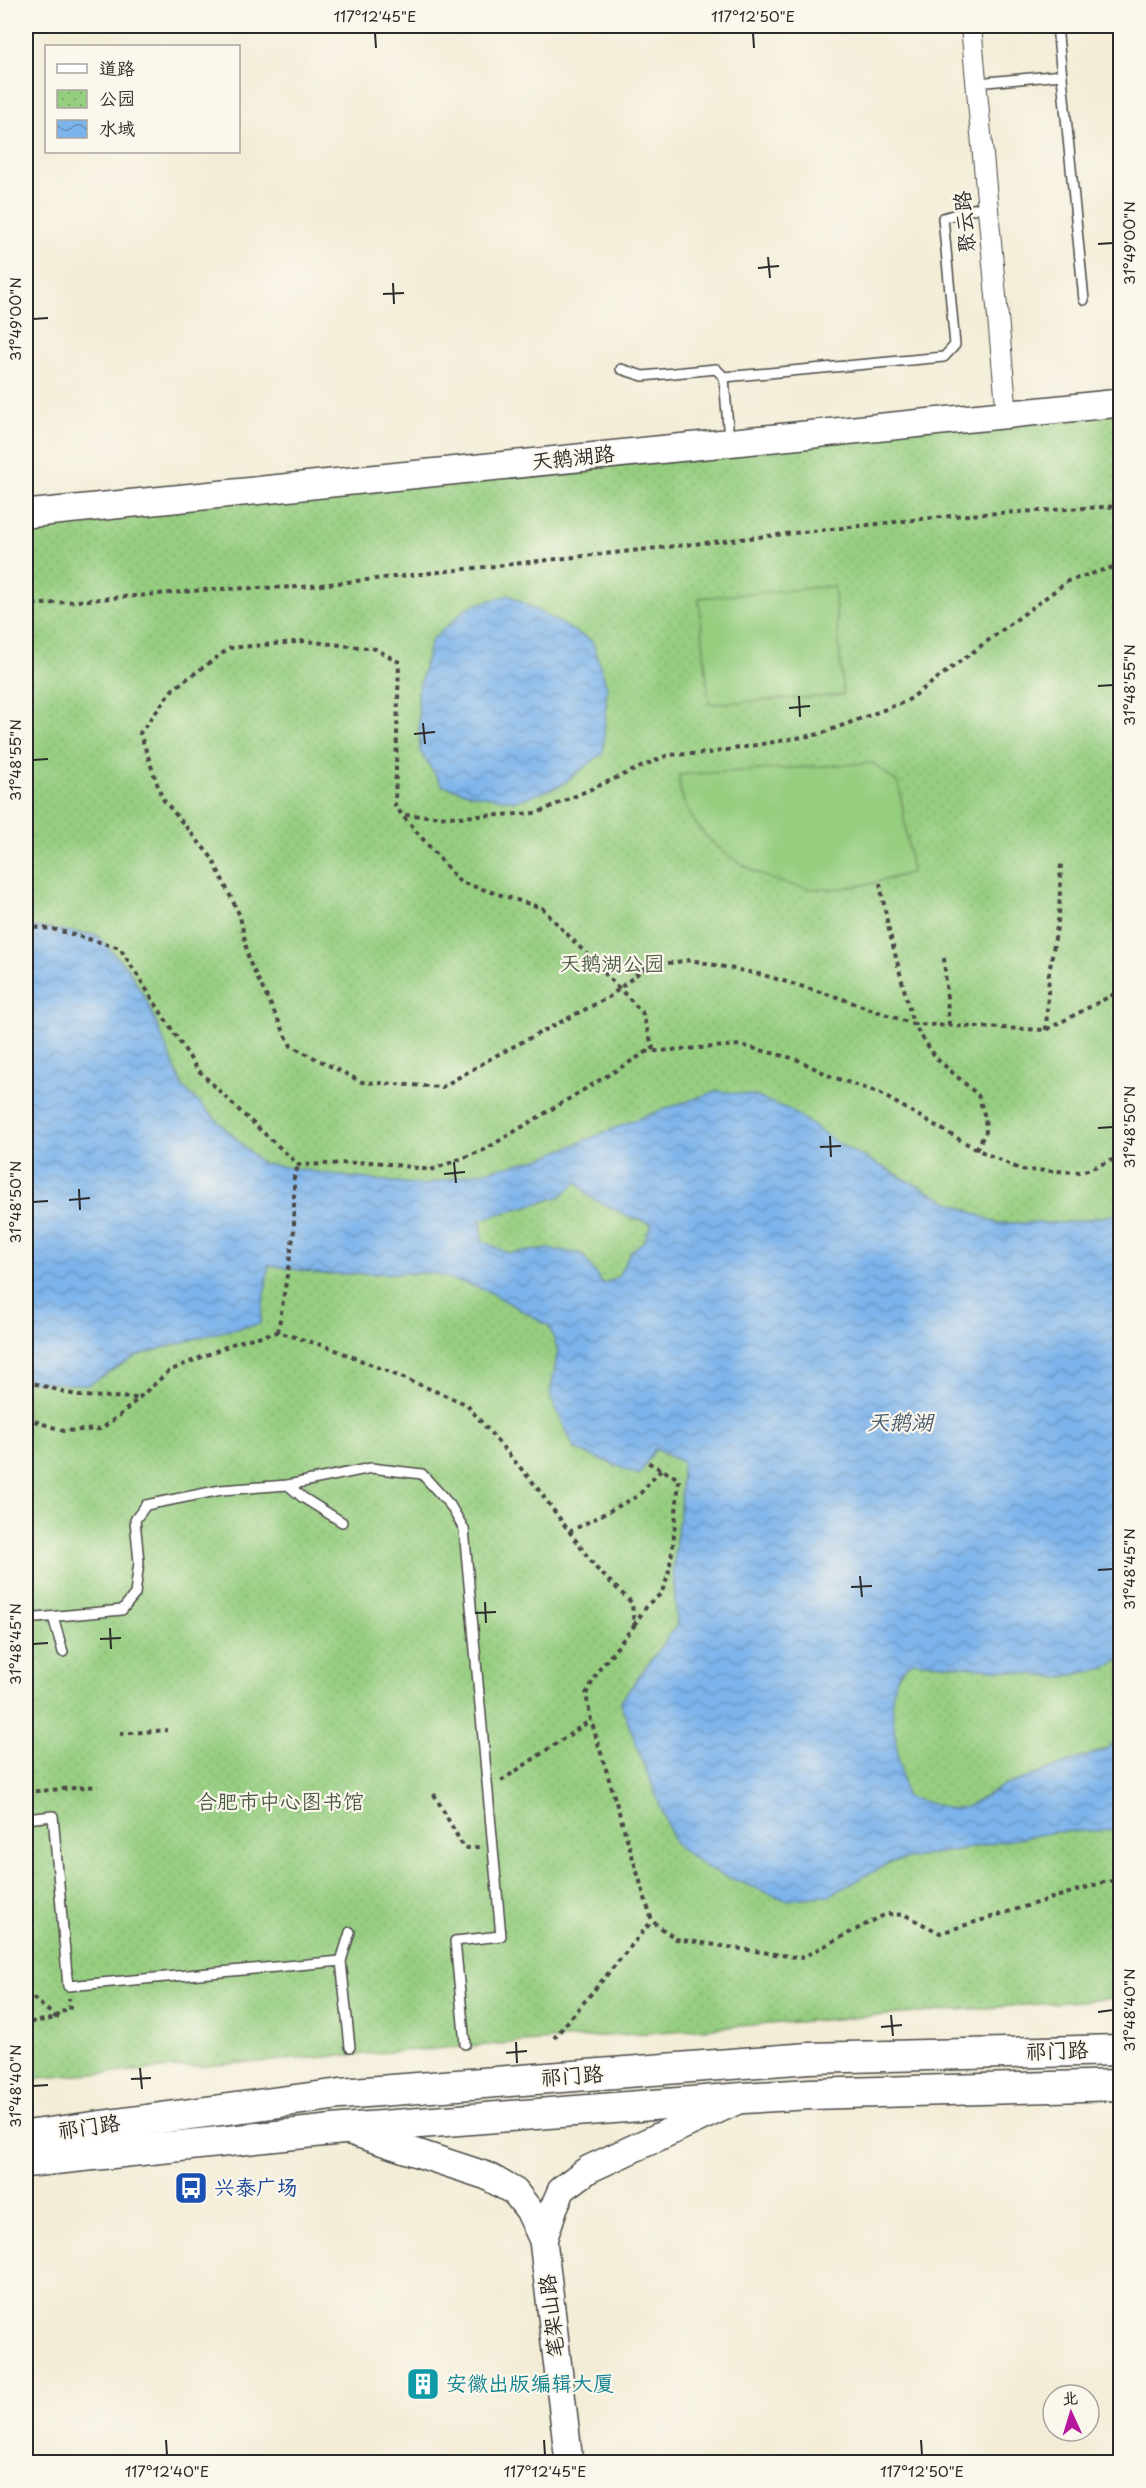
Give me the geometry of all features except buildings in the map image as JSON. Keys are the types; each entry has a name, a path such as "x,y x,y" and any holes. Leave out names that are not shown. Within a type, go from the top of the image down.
{"main road":[{"name":"祁门路","path":"26,2136 340,2094 809,2058 1120,2050"},
{"name":"祁门路","path":"26,2162 343,2129 744,2098 823,2093 1120,2085"}],"street":[{"name":"聚云路","path":"971,26 1006,410"},
{"name":"天鹅湖路","path":"26,514 1006,410 1120,392"},
{"name":"天鹅湖路","path":"26,497 728,427 1120,403"},
{"path":"543,2240 562,2189 589,2169 744,2098"},
{"path":"343,2129 487,2176 515,2192 529,2210 543,2240"},
{"name":"笔架山路","path":"543,2240 569,2463"}],"lane":[{"path":"1057,26 1084,300"},
{"path":"976,83 1062,75"},
{"path":"724,377 944,357 954,345 943,218 987,205"},
{"path":"621,369 644,376 716,369 724,377 728,427"},
{"path":"26,1619 122,1610 135,1594 139,1562 135,1520 147,1504 221,1490 288,1485 371,1468 422,1474 450,1505 464,1529 501,1936 455,1941 465,2044"},
{"path":"288,1485 302,1497 342,1522"},
{"path":"53,1617 63,1652"},
{"path":"26,1819 52,1816 69,1986 341,1961"},
{"path":"350,1932 341,1961 350,2047"}],"path":[{"path":"26,600 31,605 216,589 302,587 950,516 1120,506"},
{"path":"402,815 459,816 537,813 668,755 710,753 820,734 907,701 1068,580 1120,566"},
{"path":"26,926 57,930 120,948 197,1069 299,1165 375,1162 431,1170 484,1150 653,1048 642,1012 620,988 542,908 460,882 395,805 399,662 376,649 306,640 230,648 173,689 140,733 162,798 212,858 240,916 249,961 291,1046 362,1082 442,1087 497,1055 609,997 620,988 647,966 691,960 763,975 837,997 913,1024 1046,1030 1120,991"},
{"path":"1046,1030 1049,973 1059,915 1061,862"},
{"path":"880,883 888,926 913,1024 937,1059 978,1095 985,1117 986,1132 976,1149"},
{"path":"944,958 949,1025"},
{"path":"645,1052 740,1045 796,1059 830,1076 879,1093 976,1149 1022,1170 1082,1172 1120,1157"},
{"path":"278,1332 294,1231 294,1176 299,1165"},
{"path":"26,1418 64,1431 100,1429 119,1416 169,1371 237,1342 278,1332 331,1348 466,1404 535,1485 596,1568 632,1603 634,1626"},
{"path":"26,1381 79,1396 139,1398"},
{"path":"647,1462 679,1479 668,1576 661,1594 649,1603 598,1671 586,1694 591,1720 652,1921 676,1939 801,1958 886,1914 905,1915 940,1933 1104,1882 1120,1880"},
{"path":"569,1532 638,1496 661,1470"},
{"path":"488,1790 591,1720"},
{"path":"120,1734 167,1730"},
{"path":"26,1792 98,1786"},
{"path":"434,1794 464,1848"},
{"path":"554,2038 652,1921"},
{"path":"57,2019 59,2012 70,2010 69,1986"},
{"path":"26,1992 57,2019"},
{"path":"26,2023 57,2019"}],"green space":[{"name":"天鹅湖公园","path":"1120,403 1120,1998 26,2079 26,514"},
{"path":"834,586 843,695 709,704 699,598"},
{"path":"873,763 899,784 912,872 879,882 845,888 822,889 779,882 737,861 702,831 689,813 679,787 679,775"}],"water":[{"path":"509,595 592,641 607,687 603,753 560,786 516,801 472,794 442,785 420,751 418,692 431,641 468,607"},
{"name":"天鹅湖","path":"26,926 97,935 128,969 147,1001 183,1087 261,1163 348,1177 423,1185 542,1158 642,1117 717,1091 752,1095 788,1109 841,1145 947,1201 997,1223 1063,1223 1120,1214 1120,1660 1105,1668 1057,1678 913,1661 902,1670 895,1682 893,1705 906,1797 952,1809 967,1807 1001,1787 1106,1749 1120,1737 1120,1830 1054,1832 891,1862 830,1895 786,1900 710,1870 675,1844 620,1702 677,1625 673,1570 680,1508 682,1462 655,1449 639,1475 575,1449 550,1396 558,1350 549,1326 488,1291 433,1273 322,1274 269,1265 260,1324 211,1334 136,1356 88,1385 26,1381","holes":["578,1182 589,1197 627,1216 652,1224 643,1242 631,1251 618,1277 603,1284 582,1254 551,1249 508,1253 482,1241 481,1219 559,1197"]}],"place":[{"name":"兴泰广场","path":"191,2188"},
{"name":"安徽出版编辑大厦","path":"423,2384"}],"park label":[{"name":"合肥市中心图书馆","path":"280,1802"}]}
